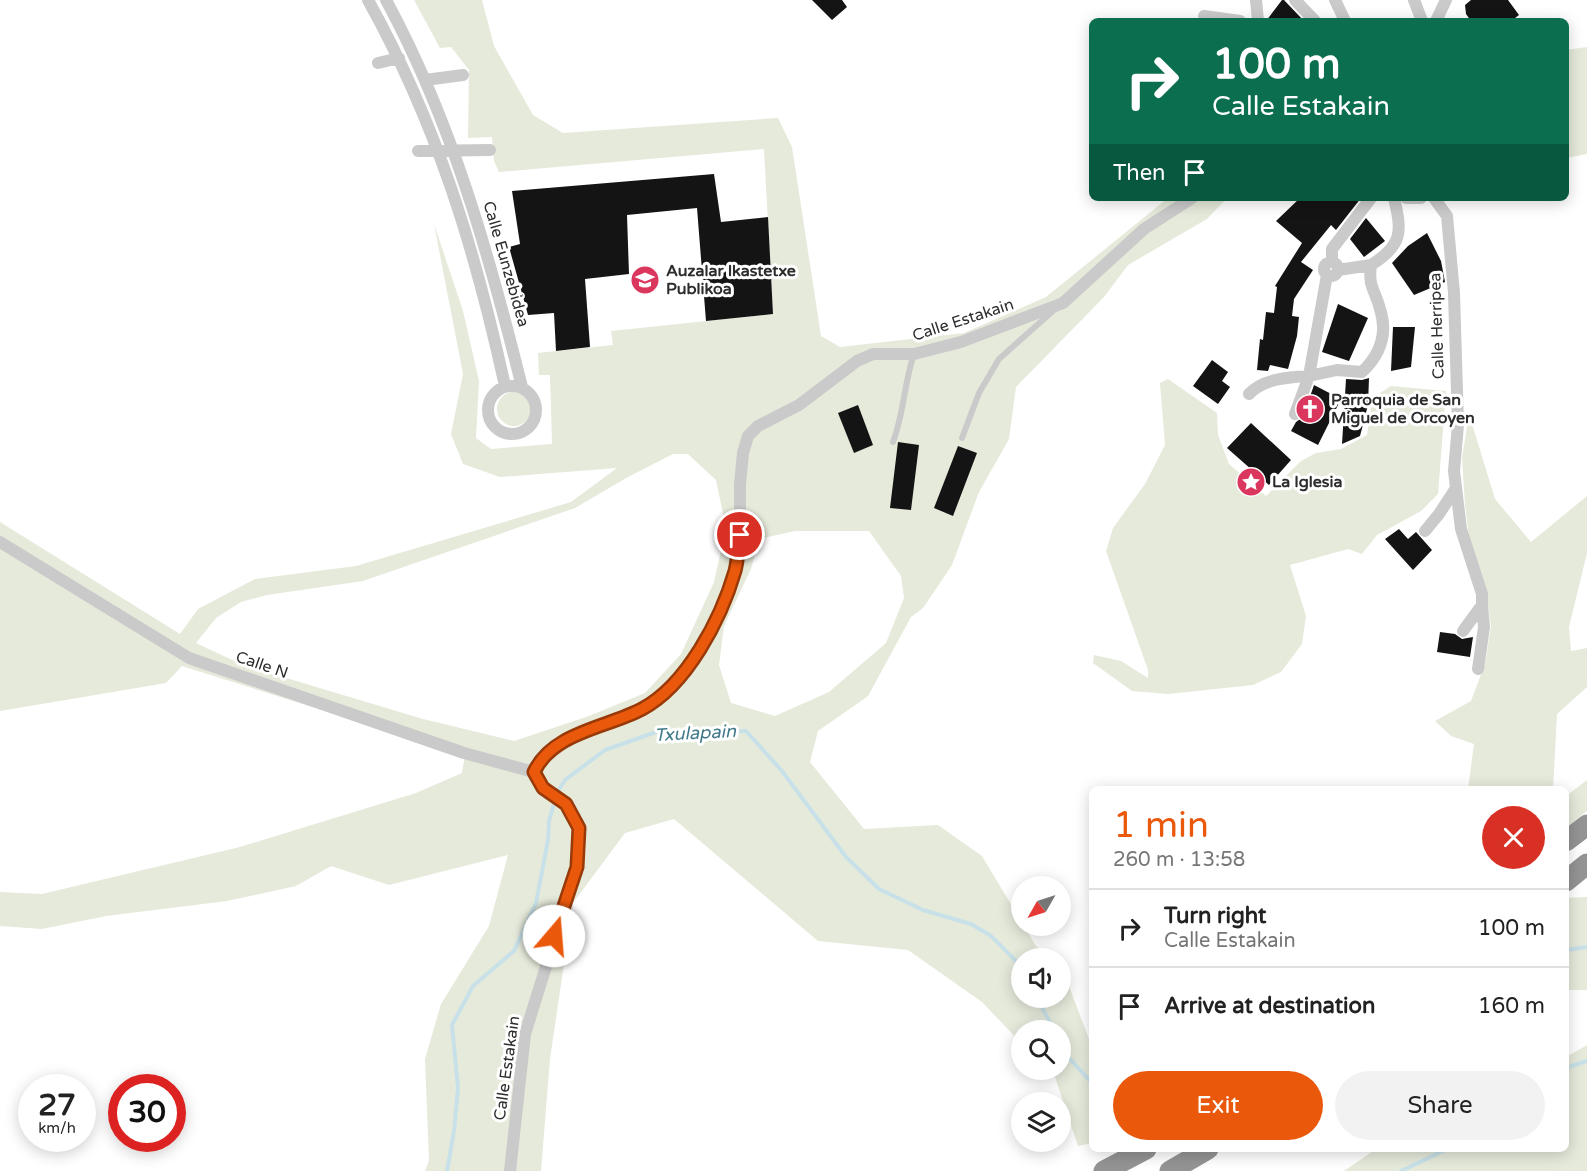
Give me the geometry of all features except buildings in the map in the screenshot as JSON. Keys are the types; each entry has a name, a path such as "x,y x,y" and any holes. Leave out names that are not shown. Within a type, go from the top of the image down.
{"highway":[{"path":"1569,840 1587,825"},
{"path":"1569,879 1587,864"},
{"path":"1104,1171 1140,1152"},
{"path":"1170,1171 1203,1152"}],"street":[{"name":"Calle Eunzebidea","path":"368,0 399,58 439,151 474,253 505,386 492,397 488,413 495,428 511,435 527,430 536,416 536,401 528,390 522,387 495,277 454,151 425,80 386,0"},
{"path":"1256,0 1258,18"},
{"path":"1296,0 1312,18"},
{"path":"1335,0 1343,18"},
{"path":"1414,0 1421,18"},
{"path":"1437,18 1446,0"},
{"path":"1204,16 1218,18"},
{"path":"378,63 399,58"},
{"path":"425,80 463,75"},
{"path":"418,151 490,150"},
{"path":"1063,303 1144,229 1187,201"},
{"path":"1295,414 1309,376 1332,269 1332,249 1369,201"},
{"path":"1332,269 1371,265 1383,258 1397,242 1399,220 1395,201"},
{"name":"Calle Herripea","path":"1436,201 1447,216 1454,293 1458,425 1454,471 1461,529 1482,594 1484,627 1478,669"},
{"path":"1249,394 1262,385 1294,377 1337,370 1362,372 1374,361 1381,347 1384,328 1380,309 1369,282 1371,265"},
{"name":"Calle Estakain","path":"510,1171 525,1034 577,867 579,828 566,804 543,788 534,772 539,761 550,749 566,740 643,708 666,693 694,658 723,606 735,569 740,535 740,484 743,453 748,436 758,426 799,405 857,361 873,354 914,354 961,342 1063,303"},
{"path":"505,386 522,387"},
{"path":"1425,531 1456,488"},
{"name":"Calle N","path":"0,542 189,658 464,753 534,772"},
{"path":"1463,631 1482,605"}],"lane":[{"path":"962,438 979,393 999,359 1063,303"},
{"path":"892,442 901,422 907,375 914,354"}],"shaded area":[{"path":"414,0 482,0 494,46 533,115 563,133 778,118 792,147 821,336 840,347 964,333 1046,297 1164,201 1224,201 1207,219 1128,265 1104,297 1016,387 1009,439 979,492 952,565 923,608 911,617 868,696 818,731 810,762 864,829 938,825 982,856 1011,904 1011,936 1030,936 1038,948 1011,948 1011,1008 1071,1008 1071,992 1089,1039 1089,1144 1078,1146 1071,1125 1071,1092 1060,1092 1056,1080 1071,1080 1071,1020 1011,1020 1011,1032 982,1002 908,950 818,941 674,819 625,833 573,903 550,1059 541,1171 425,1171 429,1160 425,1059 441,1004 489,926 508,855 389,885 331,866 296,886 227,901 106,916 42,929 0,926 0,892 42,894 240,847 416,793 462,773 465,755 182,666 166,683 0,711 0,522 180,634 198,609 255,579 356,566 571,502 617,468 500,477 463,464 451,434 463,374 434,224 463,311 479,381 476,438 491,449 552,444 550,375 539,375 538,353 613,345 611,331 773,314 764,149 499,172 494,161 492,137 468,138 469,70 451,47 440,48","holes":["673,454 688,454 716,480 726,528 714,582 681,654 645,693 589,716 514,741 423,719 243,665 196,643 216,618 241,602 267,595 363,581 575,508","795,531 869,531 901,576 904,598 886,643 829,692 775,716 731,703 719,665 724,626 751,569 759,539"]},
{"path":"1587,47 1587,154 1569,157 1569,50"},
{"path":"1168,379 1217,413 1218,435 1229,464 1266,496 1301,461 1316,453 1341,449 1367,435 1371,408 1381,400 1380,393 1391,386 1446,391 1438,494 1421,511 1377,535 1362,554 1348,549 1290,565 1306,616 1302,644 1281,672 1253,685 1168,694 1132,691 1093,663 1094,655 1121,661 1148,678 1148,670 1106,551 1113,528 1145,484 1165,445 1160,383"},
{"path":"514,392 526,397 531,409 526,421 514,426 502,421 497,409 502,397"},
{"path":"1469,414 1495,499 1531,542 1587,496 1587,553 1569,627 1571,651 1587,648 1587,687 1557,714 1553,786 1468,786 1474,744 1451,736 1435,721 1471,701 1485,664 1491,626 1486,591 1469,538 1462,458"},
{"path":"1587,780 1587,811 1569,826 1569,794"},
{"path":"1587,897 1587,990 1569,990 1569,898"},
{"path":"1587,1045 1587,1171 1344,1171 1372,1152 1569,1152 1569,1055"}],"waterway":[{"name":"Txulapain","path":"447,1171 458,1088 452,1025 473,986 514,951 536,903 548,840 549,821 557,793 565,780 605,750 656,732 746,731 782,771 846,857 879,889 923,910 971,924 991,936 1011,956"},
{"name":"Txulapain","path":"1569,950 1587,947"},
{"name":"Txulapain","path":"1042,1008 1049,1020"},
{"name":"Txulapain","path":"1071,1060 1089,1080"},
{"path":"1569,1067 1587,1061"},
{"path":"1401,1171 1441,1152"}],"place":[{"name":"Auzalar Ikastetxe Publikoa","path":"645,280"},
{"name":"Parroquia de San Miguel de Orcoyen","path":"1310,409"},
{"name":"La Iglesia","path":"1251,482"}],"route":[{"path":"554,936 577,867 579,828 566,804 543,788 534,772 539,761 550,749 566,740 619,720 666,693 694,658 723,606 735,569 740,535"}]}
